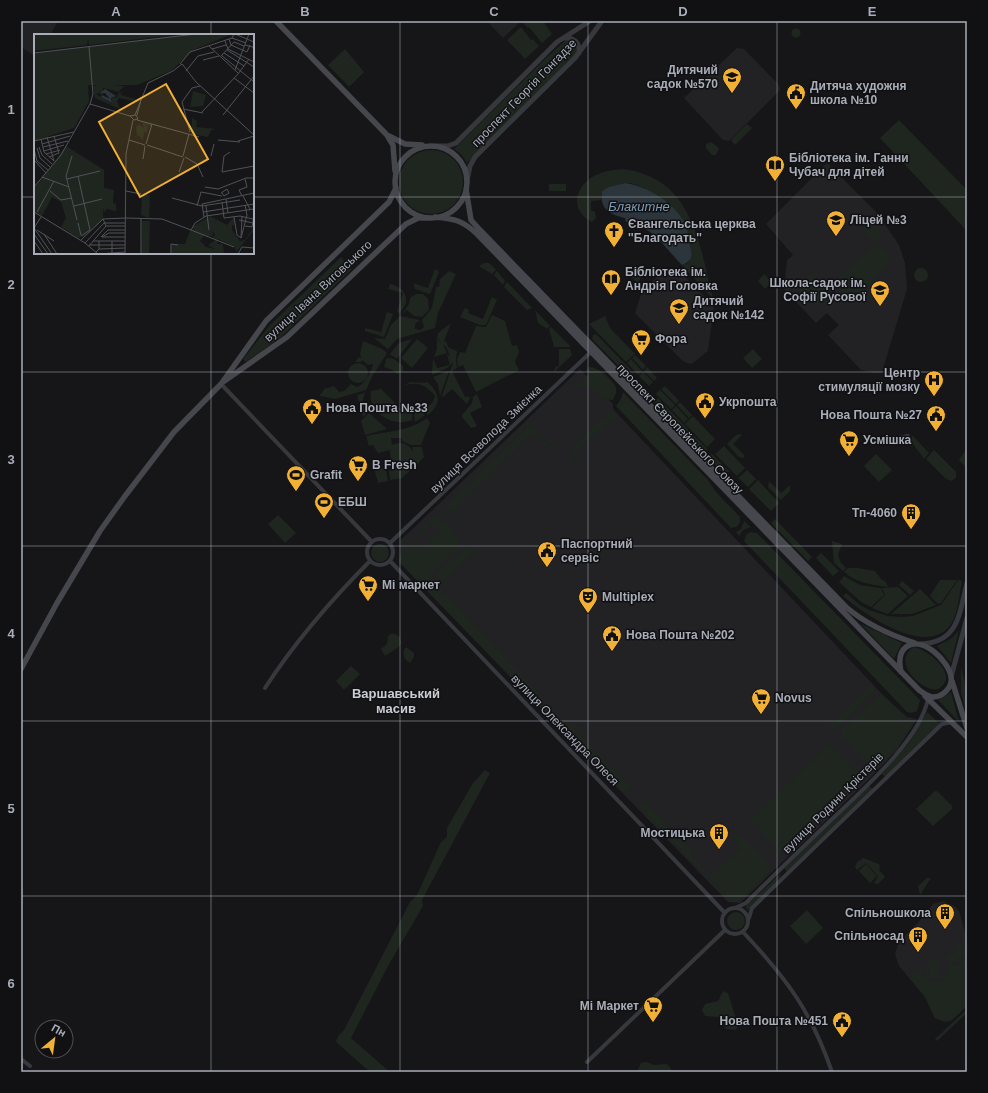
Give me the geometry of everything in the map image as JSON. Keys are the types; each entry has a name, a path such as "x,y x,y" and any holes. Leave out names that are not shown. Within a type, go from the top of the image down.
{"main road":[{"path":"276,21 387,135 393,145 396,188 400,201 410,211 429,218 443,216 456,208 464,196 467,181 464,167 455,155 442,147 405,144 387,135"},
{"path":"396,174 405,157 415,149 428,146"},
{"name":"вулиця Івана Виговського","path":"21,669 60,597 100,531 174,432 221,384 266,321 389,202 396,188"},
{"name":"проспект Європейського Союзу","path":"466,189 471,220 593,350 901,672"},
{"name":"вулиця Івана Виговського","path":"221,384 243,370 287,337 406,224 418,218 429,218"},
{"name":"проспект Європейського Союзу","path":"435,218 455,219 466,223 846,607 859,618 879,629 918,644"},
{"path":"967,728 951,678 943,662 930,650 918,644 910,645 901,652 899,664 901,672 967,737"},
{"path":"919,690 930,697 938,696 948,689 951,678"}],"street":[{"name":"проспект Георгія Гонгадзе","path":"434,146 448,146 456,143 529,69 563,38 590,21"},
{"name":"проспект Георгія Гонгадзе","path":"467,181 470,166 475,157 579,54 602,21"},
{"path":"563,38 568,38 576,42 579,49 579,54"},
{"name":"вулиця Всеволода Змієнка","path":"390,543 593,350"},
{"path":"221,384 372,542"},
{"path":"899,438 908,436"},
{"path":"380,539 390,543 394,553 390,561 379,566 370,561 367,551 372,542 380,539"},
{"path":"265,688 303,634 335,597 370,561"},
{"name":"вулиця Олександра Олеся","path":"390,561 725,913"},
{"path":"918,644 942,639 952,632 959,616 967,583"},
{"path":"951,678 967,618"},
{"name":"вулиця Родини Крістерів","path":"735,908 746,903 869,783 899,751 924,712 928,699"},
{"name":"вулиця Родини Крістерів","path":"748,918 752,908 942,724 952,722"},
{"path":"735,908 744,911 748,918 748,926 743,932 735,935 725,930 722,920 725,913 735,908"},
{"path":"587,1062 725,930"},
{"path":"743,932 776,967 799,999 818,1036 832,1072"},
{"path":"21,1059 30,1066"}],"shaded area":[{"path":"21,21 58,21 51,34 34,34 34,55 21,47"},
{"path":"487,21 521,21 503,38"},
{"path":"526,21 543,21 552,34 542,43 529,27 528,28 523,23"},
{"path":"521,27 531,40 533,39 539,46 525,59 507,40"},
{"path":"796,28 801,33 796,38 791,33"},
{"path":"566,40 575,45 577,52 576,55 467,163 461,154 454,149"},
{"name":"Дитячий садок №570","path":"737,48 744,49 779,85 780,90 729,141 723,140 684,98"},
{"path":"345,49 364,72 349,87 328,65"},
{"path":"899,120 967,190 967,231 880,138"},
{"path":"747,124 752,128 735,145 731,140"},
{"path":"711,142 719,148 716,155 712,155 706,148 706,144"},
{"path":"431,150 443,152 454,159 461,170 463,182 461,194 454,205 443,212 431,214 419,212 408,205 401,194 399,182 401,170 408,159 419,152"},
{"name":"Ліцей №3","path":"827,163 877,213 899,245 905,263 907,289 882,372 875,373 861,370 828,335 839,325 827,313 816,323 784,289 787,260 793,255 766,224"},
{"path":"623,169 646,175 665,185 679,199 689,216 697,236 713,299 682,265 688,263 690,252 688,233 684,225 672,209 653,194 642,187 626,183 602,191 601,200 591,201 591,210 595,212 596,218 592,222 580,211 577,205 577,198 583,185 596,175"},
{"path":"549,184 566,184 566,191 549,191"},
{"path":"869,219 883,233 874,242 860,228"},
{"path":"877,246 882,247 888,254 889,262 886,267 857,295 853,297 844,296 838,287 840,276 869,249"},
{"path":"341,257 352,269 282,336 246,362 243,359 270,325"},
{"path":"484,263 489,263 496,270 492,274 479,266"},
{"path":"629,266 635,268 639,272 641,277 638,283 632,278"},
{"name":"Дитячий садок №142","path":"667,268 680,272 714,306 708,351 690,364 683,361 635,313 642,291"},
{"path":"918,268 924,268 928,272 928,278 924,282 918,282 914,278 914,272"},
{"path":"435,269 439,272 430,294 415,289 413,283 428,288"},
{"path":"449,271 456,274 438,313 435,328 397,339 388,349 374,338 385,339 391,325 400,316 420,320 415,324 415,329 421,330 424,327 422,320 432,308 436,287 439,287 440,279"},
{"path":"497,271 505,281 503,285 494,275"},
{"path":"811,272 832,294 816,309 795,287"},
{"path":"764,274 772,282 765,289 758,281"},
{"path":"507,282 532,308 527,310 504,287"},
{"path":"390,284 400,288 405,296 405,304 399,313 397,312 403,293 388,289"},
{"path":"416,294 423,294 428,299 429,310 422,317 414,316 407,310 402,314 409,304 410,298"},
{"path":"492,297 497,300 486,325 480,325 460,317 465,308 469,310 468,313 483,319"},
{"path":"535,310 550,326 547,329 538,323"},
{"path":"387,312 393,314 384,337 365,331 365,328 381,332"},
{"path":"492,315 505,321 512,346 517,345 519,352 515,362 519,370 476,392 463,365 458,367 457,359 460,352 465,353 476,326 486,327"},
{"path":"605,316 610,328 635,354 626,362 589,324"},
{"path":"451,323 444,341 447,343 448,347 457,351 457,368 452,371 465,397 470,397 467,404 452,389 443,397 442,396 453,363 446,347 437,338 438,333"},
{"path":"551,327 571,347 554,347 549,329"},
{"path":"596,334 631,370 627,375 592,339 593,335"},
{"path":"412,339 397,359 390,354 399,343"},
{"path":"417,339 428,348 412,368 401,358"},
{"path":"437,339 443,344 447,353 434,357 437,349"},
{"path":"363,341 382,349 387,353 373,375 366,390 335,399 320,396 324,389 334,386 339,392 344,391 351,384 357,387 365,381 373,364 368,365 362,360 361,362 355,362 359,357 361,358 360,354"},
{"path":"559,349 570,349 572,355 554,372 555,367 559,366"},
{"path":"753,349 762,359 752,368 743,358"},
{"path":"447,354 451,358 451,365 432,375 433,358 437,368 450,365"},
{"path":"635,355 646,366 643,370 632,358"},
{"path":"386,359 394,359 403,366 403,371 397,374 393,370 384,367"},
{"path":"631,359 642,371 638,375 627,363"},
{"path":"358,363 365,366 368,373 365,380 358,383 351,380 348,373 351,366"},
{"path":"589,367 600,371 614,384 616,391 613,400 604,399 600,393 593,389 586,387 579,388 577,386 589,374 586,370"},
{"path":"647,367 657,378 654,381 644,371"},
{"path":"580,369 613,404 613,409 882,694 907,717 917,719 897,750 869,779 740,903 728,902 399,562 401,540"},
{"path":"449,371 440,396 438,384 433,377"},
{"path":"643,372 653,382 649,386 639,376"},
{"path":"426,381 434,389 438,398 436,406 428,415 422,409 432,403 435,396 432,392 424,386 416,384 402,387 410,382 426,383"},
{"path":"665,386 679,401 676,404 661,389"},
{"path":"381,389 402,410 405,408 412,411 412,420 402,422 393,421 382,416 374,408 371,391"},
{"path":"660,390 675,405 671,409 656,394"},
{"path":"623,392 708,480 716,492 740,517 740,523 736,527 731,528 616,406 621,399"},
{"path":"365,393 362,403 368,412 363,417 357,395"},
{"path":"477,394 482,407 470,413 477,426 471,428 462,415 472,403 473,397"},
{"path":"658,398 708,450 703,452 654,402"},
{"path":"680,402 692,415 689,418 677,405"},
{"path":"676,406 688,419 684,423 672,410"},
{"path":"416,409 420,410 425,415 415,422 414,414"},
{"path":"612,410 617,415 572,457 572,447"},
{"path":"369,413 387,429 365,435 361,421"},
{"path":"693,416 715,439 707,447 685,424"},
{"path":"427,418 430,423 421,445 411,445 402,441 402,438 391,438 392,445 399,443 405,444 413,453 412,447 422,447 424,457 417,465 412,462 411,459 406,465 394,466 391,463 390,450 378,453 373,445 369,446 366,436 405,429 420,423"},
{"path":"529,426 532,427 554,450 554,455 534,433 454,510 473,531 469,530 446,505"},
{"path":"739,434 742,435 733,444 745,456 743,458 739,457 727,444"},
{"path":"913,436 929,453 924,459 911,441 910,437"},
{"path":"724,446 745,468 737,476 715,454"},
{"path":"934,450 956,472 956,477 952,481 946,479 926,459"},
{"path":"965,451 967,451 967,468 959,460"},
{"path":"711,453 730,472 722,472 710,459"},
{"path":"876,454 892,470 879,482 864,466"},
{"path":"410,463 415,466 402,478 390,480 389,471"},
{"path":"373,465 386,469 388,481 378,483"},
{"path":"747,470 756,479 748,487 738,478"},
{"path":"758,480 779,503 771,511 749,489"},
{"path":"769,481 781,493 790,485 790,491 781,500 768,487"},
{"path":"278,515 296,533 285,543 268,524"},
{"path":"435,515 453,530 460,543 459,547 428,576 539,693 536,696 552,713 549,716 399,562 401,540 407,534 409,536 402,542 409,549 416,544 421,549 440,531 432,523 419,536 416,533"},
{"path":"775,519 812,557 808,561 771,523"},
{"path":"744,521 751,527 743,530 739,536 736,532 741,529"},
{"path":"750,532 757,533 920,700 917,711 911,713 907,712 744,541 746,535"},
{"path":"832,541 842,544 838,555 841,563 846,568 843,571 834,563"},
{"path":"380,544 386,547 389,553 386,559 380,562 374,559 371,553 374,547"},
{"path":"469,546 476,550 442,583 435,575"},
{"path":"821,553 839,571 833,576 816,558"},
{"path":"848,568 875,571 881,579 886,582 888,587 870,584 854,579 844,572"},
{"path":"844,576 860,585 881,588 884,595 871,607 861,602 839,582"},
{"path":"940,580 957,580 941,603 938,604 930,596"},
{"path":"958,580 962,581 958,606 951,624 948,628 937,635 924,637 894,629 852,604 843,596 846,593 860,605 869,610 888,616 913,616 941,605"},
{"path":"902,581 914,591 910,595 899,585"},
{"path":"898,587 908,596 888,614 872,608 885,595 882,588"},
{"path":"920,589 936,605 912,614 891,614"},
{"path":"861,624 902,643 894,659"},
{"path":"959,630 951,663 937,646 952,638"},
{"path":"392,633 399,636 402,643 385,656 381,649 387,644 388,636"},
{"path":"406,647 414,653 414,657 410,663 404,656"},
{"path":"914,647 927,653 939,663 944,670 946,676 945,682 940,688 927,688 913,677 905,661 907,654"},
{"path":"351,666 360,674 344,690 336,681"},
{"path":"961,666 967,693 967,715 961,693"},
{"path":"872,684 875,689 873,693 838,727 833,729 828,727"},
{"path":"951,692 959,722 938,700"},
{"path":"881,694 905,717 916,720 896,749 875,771 841,736 843,729"},
{"path":"927,712 940,724 886,778 882,774 908,744"},
{"path":"554,715 561,721 564,718 630,786 624,792 551,718"},
{"path":"831,745 863,778 781,854 750,820 828,746"},
{"path":"485,770 490,773 422,900 423,906 388,966 351,1038 390,1072 370,1072 336,1042 338,1036 344,1030 410,902 417,895 441,842 447,837 447,828 473,783"},
{"path":"869,786 874,790 788,873 784,868"},
{"path":"935,791 937,791 952,806 952,809 933,826 916,809"},
{"path":"645,802 695,853 692,857 708,873 711,874 717,871 741,849 733,837 737,832 769,864 769,872 740,901 732,902 639,807"},
{"path":"863,858 879,864 879,870 885,877 878,884 874,883 878,876 866,863 857,870 855,867 857,862"},
{"path":"866,864 877,876 870,883 859,871"},
{"path":"781,873 779,879 748,910 745,907"},
{"path":"927,878 931,878 920,895 918,886"},
{"path":"943,901 954,906 959,911 967,939 967,1006 951,1021 945,1022 935,1018 925,997 899,966 895,954 899,941 917,924 933,904"},
{"path":"807,910 823,928 806,944 790,926"},
{"path":"736,912 742,915 745,921 742,927 736,930 730,927 727,921 730,915"},
{"path":"963,943 967,945 967,955 959,957 952,964 947,963 946,956 955,952 957,946"},
{"path":"967,957 967,1006 953,1019 945,1021 935,1018 925,997 910,978 922,968 922,973 927,979 937,982 946,977 949,966 956,965"},
{"path":"930,962 940,962 940,978 930,978"},
{"path":"723,991 728,993 735,1016 739,1022 735,1030 726,1029 718,1017 705,1016 702,1010 705,1004 718,1001"},
{"path":"967,1009 967,1013 937,1041 935,1039"},
{"path":"647,1062 654,1065 666,1064 670,1067 672,1072 637,1072 641,1063"}],"water":[{"name":"Блакитне","path":"625,183 642,188 660,197 680,216 687,229 691,250 691,258 688,262 682,265 650,232 643,227 626,222 625,218 610,213 604,207 602,202 602,191 609,187"}],"place":[{"name":"Дитячий садок №570","path":"732,94"},
{"name":"Дитяча художня школа №10","path":"796,110"},
{"name":"Бібліотека ім. Ганни Чубач для дітей","path":"775,182"},
{"name":"Ліцей №3","path":"836,237"},
{"name":"Євангельська церква ''Благодать''","path":"614,248"},
{"name":"Бібліотека ім. Андрія Головка","path":"611,296"},
{"name":"Школа-садок ім. Софії Русової","path":"880,307"},
{"name":"Дитячий садок №142","path":"679,325"},
{"name":"Фора","path":"641,356"},
{"name":"Центр стимуляції мозку","path":"934,397"},
{"name":"Укрпошта","path":"705,419"},
{"name":"Нова Пошта №33","path":"312,425"},
{"name":"Нова Пошта №27","path":"936,432"},
{"name":"Усмішка","path":"849,457"},
{"name":"B Fresh","path":"358,482"},
{"name":"Grafit","path":"296,492"},
{"name":"ЕБШ","path":"324,519"},
{"name":"Тп-4060","path":"911,530"},
{"name":"Паспортний сервіс","path":"547,568"},
{"name":"Mi маркет","path":"368,602"},
{"name":"Multiplex","path":"588,614"},
{"name":"Нова Пошта №202","path":"612,652"},
{"name":"Novus","path":"761,715"},
{"name":"Мостицька","path":"719,850"},
{"name":"Спільношкола","path":"945,930"},
{"name":"Спільносад","path":"918,953"},
{"name":"Мі Маркет","path":"653,1023"},
{"name":"Нова Пошта №451","path":"842,1038"}],"district":[{"name":"Варшавський масив","path":"396,700"}]}
